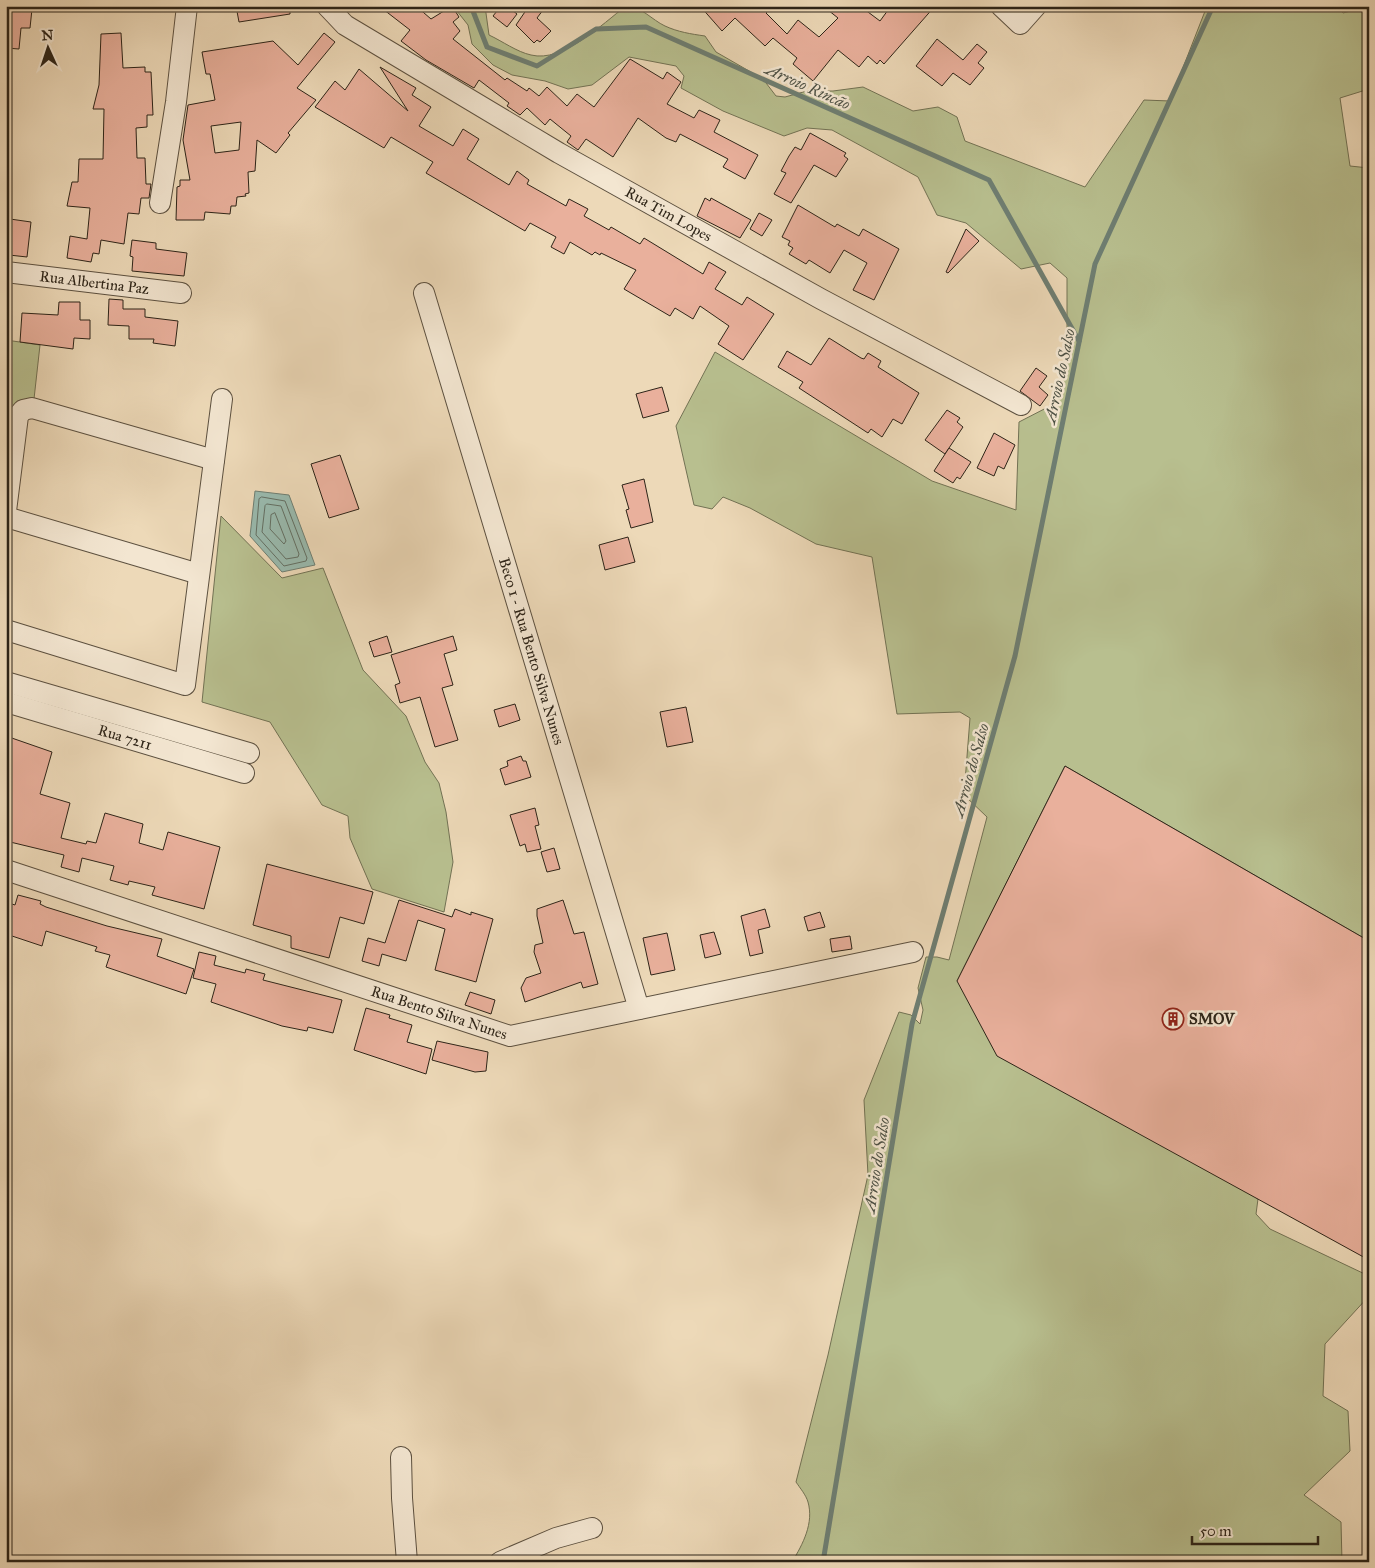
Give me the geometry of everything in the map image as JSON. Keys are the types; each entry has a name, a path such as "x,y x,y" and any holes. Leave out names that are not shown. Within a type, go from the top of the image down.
{"street":[{"path":"160,203 176,102 187,6"},
{"name":"Rua Tim Lopes","path":"327,6 345,25 558,153 821,299 1020,405"},
{"path":"1001,6 1020,24 1036,6"},
{"name":"Rua Albertina Paz","path":"6,272 181,293"},
{"name":"Beco 1 - Rua Bento Silva Nunes","path":"424,293 639,1009"},
{"path":"6,630 185,685 222,399"},
{"path":"6,512 18,416 23,410 32,408 214,460"},
{"path":"6,517 199,574"},
{"name":"Rua 7211","path":"6,682 246,763 6,702"},
{"name":"Rua Bento Silva Nunes","path":"6,870 510,1036 913,952"},
{"path":"401,1457 407,1562"},
{"path":"500,1562 556,1538 592,1528"}],"green space":[{"path":"453,6 485,6 489,35 526,54 543,56 569,48 594,32 626,6 637,8 670,28 705,36 716,52 763,79 776,96 785,97 807,91 833,91 863,87 913,111 938,107 957,117 965,141 1085,187 1144,100 1170,101 1207,6 1338,6 1343,13 1369,6 1369,89 1340,98 1350,166 1369,168 1369,941 1065,766 957,981 1258,1199 1256,1214 1270,1229 1369,1276 1369,1296 1325,1344 1323,1396 1348,1411 1350,1451 1304,1495 1341,1522 1342,1562 792,1562 803,1541 810,1518 807,1499 796,1482 828,1355 868,1175 864,1100 899,1012 911,1015 920,1024 923,1010 918,988 926,957 949,960 987,817 964,795 970,718 960,712 897,714 872,557 816,544 750,508 723,497 712,509 694,505 676,426 715,352 932,481 1016,510 1019,422 1052,405 1067,356 1067,278 1050,263 1021,269 966,223 937,215 918,177 832,130 807,128 784,136 723,111 681,88 684,76 676,66 629,57 592,85 568,89 545,81 512,75 493,65 472,44 468,25"},
{"path":"6,340 40,345 34,399 8,421 6,420"},
{"path":"221,516 282,578 323,568 363,670 406,716 425,762 439,783 446,812 453,862 444,912 372,889 350,838 348,816 322,805 270,722 202,702"}],"water":[{"path":"255,491 289,495 315,565 282,572 250,536"}],"building":[{"path":"236,6 290,6 290,14 239,22"},
{"path":"379,6 416,6 431,19 452,6 459,17 453,22 460,31 453,39 505,80 507,78 527,91 529,88 539,96 547,87 567,106 577,94 594,107 630,59 663,79 667,72 681,82 667,104 694,118 699,110 720,120 714,132 758,155 745,179 723,167 728,159 680,134 676,142 666,138 638,118 613,157 586,139 578,150 567,142 571,136 550,119 545,125 527,108 520,115 507,106 509,103 479,80 474,88 426,60 401,41 410,30"},
{"path":"501,6 507,6 517,14 507,27 493,16"},
{"path":"529,6 546,6 537,18 551,31 540,42 537,40 534,43 516,25"},
{"path":"700,6 773,6 766,13 787,34 798,20 819,37 838,18 823,6 860,6 880,21 891,6 935,6 884,64 880,60 877,64 868,56 859,67 838,50 813,81 793,64 797,58 773,38 765,46 735,18 722,31"},
{"path":"6,7 32,9 30,28 21,28 19,49 6,48"},
{"path":"121,33 123,68 145,67 145,72 151,72 153,115 147,115 147,127 136,128 137,158 145,158 146,184 151,184 149,198 141,198 139,214 128,213 124,244 101,240 99,254 93,253 91,262 67,258 70,236 87,239 90,208 67,206 72,182 78,182 79,159 103,159 104,109 93,109 99,85 101,34"},
{"path":"324,33 335,42 297,88 316,100 288,133 290,135 276,153 257,140 255,171 248,172 249,193 245,194 246,196 237,197 236,206 231,206 230,214 205,212 204,220 176,220 177,187 180,186 180,180 190,180 183,140 188,105 215,100 210,74 206,74 202,52 273,41 298,65","holes":["241,122 239,150 215,153 211,126"]},
{"path":"937,39 963,60 977,44 987,52 978,63 984,68 970,85 953,73 942,86 916,66"},
{"path":"380,67 416,88 412,95 431,107 419,126 453,146 463,129 479,139 467,159 509,185 517,171 529,180 527,184 566,206 569,199 588,209 584,216 609,230 611,227 640,244 644,238 703,274 709,262 726,272 715,289 742,305 747,297 774,314 743,360 718,344 729,326 700,306 693,319 675,308 670,316 624,289 636,270 601,253 600,255 595,252 592,255 570,242 564,254 551,247 556,237 530,223 525,231 426,173 433,162 391,137 384,148 315,107 335,81 345,90 359,69 408,111"},
{"path":"810,133 846,153 844,156 848,159 836,177 814,165 791,203 774,194 786,173 781,171 789,156 795,147 801,150"},
{"path":"705,198 710,201 711,198 751,220 740,238 697,216"},
{"path":"798,205 835,227 837,224 859,236 863,229 899,249 874,300 853,290 867,263 844,250 830,273 809,260 806,264 789,254 793,248 788,245 790,241 782,237"},
{"path":"759,213 772,220 762,236 750,229"},
{"path":"10,219 31,222 27,257 9,255 11,240 7,239"},
{"path":"966,229 979,241 948,273 946,272"},
{"path":"132,240 156,243 156,249 187,253 184,276 132,271 133,257 130,256"},
{"path":"109,299 123,300 123,309 145,309 145,317 178,321 175,346 153,343 154,339 129,339 129,326 108,325"},
{"path":"59,302 80,302 80,320 90,320 90,339 74,338 73,349 20,342 22,313 58,315"},
{"path":"829,338 861,358 864,359 868,353 881,361 878,367 919,393 902,424 893,419 882,437 871,429 868,433 799,388 803,382 778,367 787,351 811,365"},
{"path":"1036,368 1047,376 1039,387 1048,395 1040,406 1020,391"},
{"path":"662,387 669,411 643,418 636,394"},
{"path":"947,410 960,418 957,422 963,427 945,454 925,440"},
{"path":"994,433 1015,445 1004,469 998,466 994,476 977,468"},
{"path":"949,448 971,462 960,479 957,477 953,483 934,471"},
{"path":"340,455 359,509 329,518 311,464"},
{"path":"644,479 653,522 631,528 626,510 629,509 622,485"},
{"path":"628,537 635,562 605,570 599,545"},
{"path":"387,636 392,652 374,657 369,642"},
{"path":"453,636 457,650 444,654 453,685 442,688 458,740 435,747 420,697 400,703 395,685 400,683 391,655"},
{"path":"515,704 520,720 499,727 494,710"},
{"path":"686,707 693,742 667,747 660,712"},
{"path":"6,736 52,752 40,794 70,803 61,838 86,844 87,841 96,843 105,813 143,824 139,843 163,850 168,832 220,847 204,909 152,895 155,887 129,881 128,885 110,880 114,866 82,858 79,872 61,867 64,855 6,841"},
{"path":"521,756 523,761 526,761 531,777 505,785 500,769 508,766 507,761"},
{"name":"SMOV","path":"1065,766 1369,941 1369,1260 997,1056 957,981"},
{"path":"535,808 539,825 535,826 541,849 527,852 525,844 520,846 510,815"},
{"path":"554,848 560,869 547,872 541,852"},
{"path":"267,864 373,892 364,924 340,917 329,958 291,948 291,936 253,925"},
{"path":"18,895 41,901 40,904 46,907 107,926 162,939 157,956 194,969 186,994 106,967 110,955 95,951 97,947 46,931 42,946 6,934 6,902 15,905"},
{"path":"399,900 452,917 455,909 471,915 471,912 493,919 476,982 435,970 445,929 418,920 406,961 382,954 379,966 362,961 368,938 385,943"},
{"path":"563,900 574,934 584,932 598,984 583,988 581,982 525,1002 521,988 526,978 541,973 534,952 535,945 543,943 537,909"},
{"path":"765,909 770,927 758,930 763,953 750,956 741,916"},
{"path":"820,912 825,927 808,931 804,917"},
{"path":"714,932 721,954 705,958 700,935"},
{"path":"667,933 675,970 651,975 643,938"},
{"path":"850,936 852,949 832,952 830,939"},
{"path":"199,952 216,956 214,965 245,973 246,969 265,974 263,980 342,1000 333,1033 308,1027 307,1031 282,1026 211,1002 216,984 193,978"},
{"path":"470,992 495,1000 491,1014 465,1005"},
{"path":"366,1008 390,1015 389,1018 412,1025 407,1042 432,1049 426,1074 354,1050"},
{"path":"437,1041 488,1052 486,1071 475,1072 432,1060"}],"waterway":[{"name":"Arroio Rincão","path":"471,6 487,47 537,66 596,29 646,27 989,180 1079,341"},
{"name":"Arroio do Salso","path":"823,1562 912,1024 1015,656 1095,264 1213,6"}],"place":[{"name":"SMOV","path":"1173,1019"}]}
